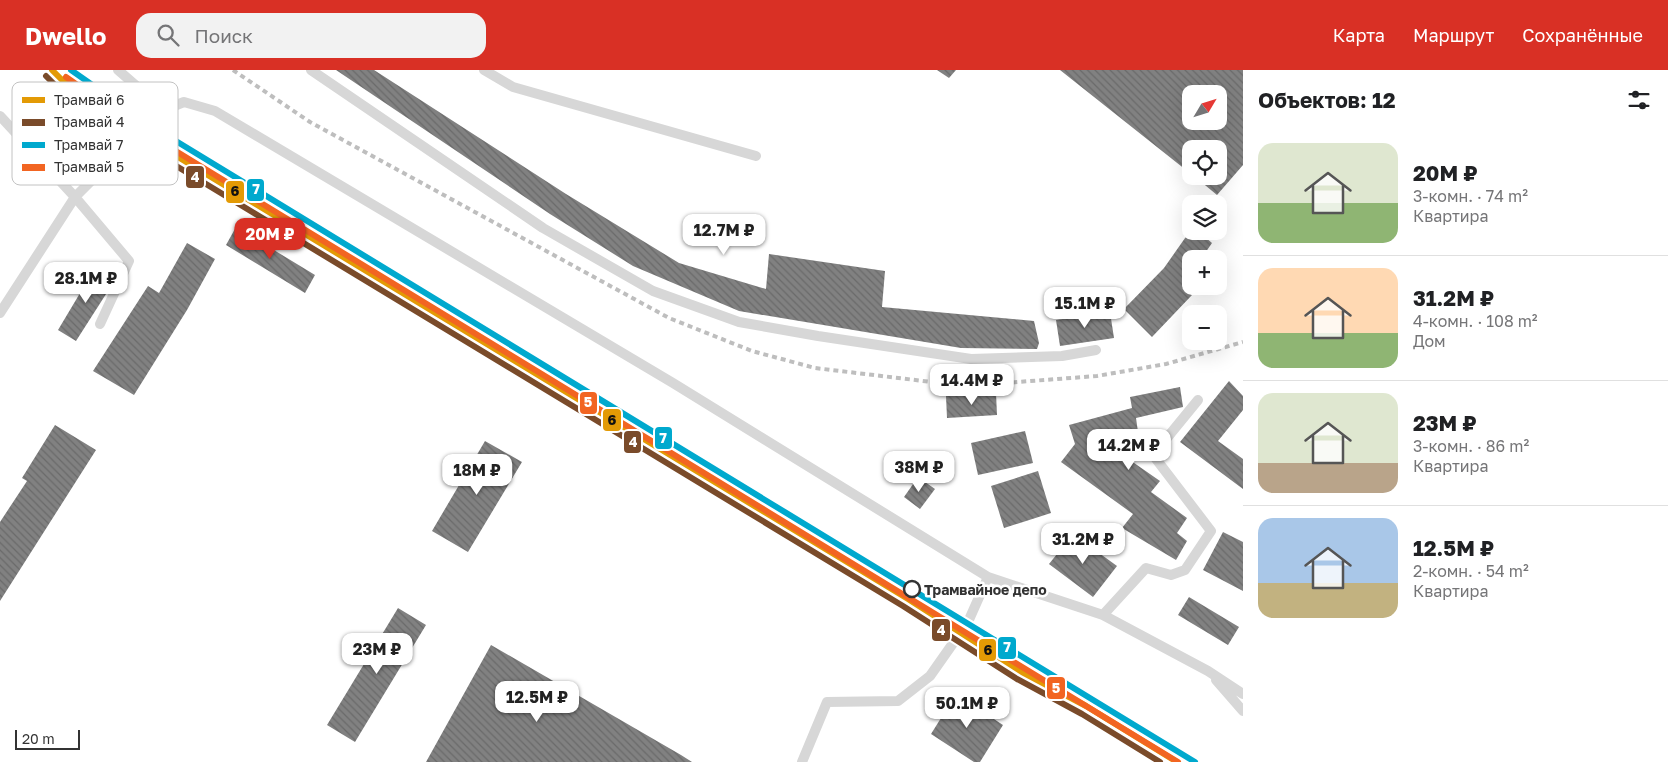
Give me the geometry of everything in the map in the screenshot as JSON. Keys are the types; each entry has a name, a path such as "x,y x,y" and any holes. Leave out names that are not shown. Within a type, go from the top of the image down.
{"lane":[{"path":"118,70 132,82"},
{"path":"311,70 543,228 653,290 739,322 971,359 1062,356 1096,350"},
{"path":"484,70 513,87 756,156"},
{"path":"178,104 184,102 215,111 664,378 988,577 1103,615 1208,671 1243,694"},
{"path":"0,116 12,129"},
{"path":"64,185 129,261 100,324"},
{"path":"0,313 75,197 87,185"},
{"path":"1103,615 1146,568 1171,575 1185,570 1211,531 1153,455 1198,400"},
{"path":"802,762 827,702 898,701 930,676 968,622 988,577"},
{"path":"1208,671 1243,712"}],"building":[{"path":"336,70 374,70 566,194 679,263 766,289 769,254 885,271 882,307 1034,321 1039,343 1037,349 961,348 739,311 633,266 550,214"},
{"path":"937,70 956,70 949,78"},
{"path":"1060,70 1243,70 1243,165 1227,183 1227,140 1182,140 1182,167"},
{"path":"1205,185 1226,185 1217,195"},
{"path":"236,227 315,275 305,293 226,245"},
{"path":"1184,240 1208,240 1212,243 1207,250 1182,250 1182,295 1192,295 1152,337 1124,309 1164,268"},
{"path":"187,243 215,259 187,310 134,395 93,371 148,286 159,293"},
{"path":"95,268 115,280 76,341 58,330"},
{"path":"1110,312 1114,338 1060,346 1056,320"},
{"path":"1229,381 1243,396 1243,410 1218,441 1243,459 1243,489 1180,442"},
{"path":"1180,387 1183,407 1136,418 1138,432 1101,440 1160,481 1151,492 1187,518 1177,533 1187,541 1176,560 1122,528 1133,514 1061,462 1075,444 1069,425 1132,408 1130,397"},
{"path":"996,393 997,415 947,418 946,396"},
{"path":"55,425 96,450 0,601 0,522 27,481 22,478"},
{"path":"1025,431 1033,463 978,475 971,443"},
{"path":"485,441 522,462 468,552 432,531"},
{"path":"1038,471 1051,513 1004,528 991,486"},
{"path":"918,477 935,489 920,509 904,497"},
{"path":"1223,532 1243,542 1243,591 1203,570"},
{"path":"1073,534 1117,566 1093,597 1049,564"},
{"path":"1189,597 1239,627 1228,645 1178,615"},
{"path":"398,608 426,625 355,742 327,725"},
{"path":"491,645 681,755 692,762 426,762"},
{"path":"956,694 1003,725 980,762 974,762 931,734"}],"railway":[{"path":"233,70 310,122 669,318 752,351 815,368 965,386 1097,376 1166,364 1243,342"}],"tram line":[{"name":"6","path":"52,70 65,82"},
{"name":"7","path":"71,70 88,82"},
{"name":"4","path":"46,76 52,82"},
{"name":"5","path":"66,77 73,82"},
{"name":"7","path":"178,142 1195,762"},
{"name":"5","path":"178,152 1178,762"},
{"name":"6","path":"178,157 908,599 1022,672 1086,706 1177,762"},
{"name":"4","path":"178,167 903,606 1017,679 1082,714 1160,762"}],"place":[{"name":"Трамвайное депо","path":"912,589"}]}
